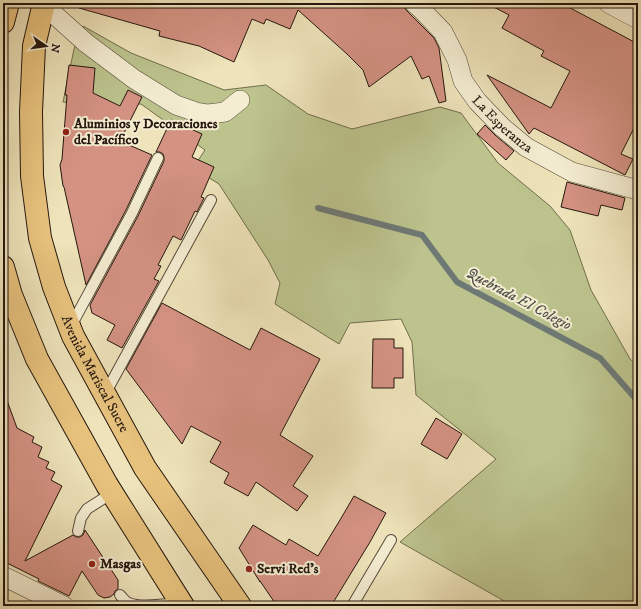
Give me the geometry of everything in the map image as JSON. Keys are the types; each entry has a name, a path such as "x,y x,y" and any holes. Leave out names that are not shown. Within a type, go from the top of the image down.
{"main road":[{"path":"3,22 8,3"},
{"name":"Avenida Mariscal Sucre","path":"53,7 34,46 31,112 32,176 40,238 54,287 70,328 145,468 240,606"},
{"path":"3,267 11,295 37,359 112,493 182,605"}],"street":[{"name":"La Esperanza","path":"414,3 443,32 457,60 463,82 477,101 526,147 572,172 638,190"},
{"path":"608,3 638,19"},
{"path":"53,7 86,43 134,79 176,105 196,112 208,114 225,112 240,100"},
{"path":"3,576 64,606"}],"lane":[{"path":"70,328 132,213 158,158"},
{"path":"105,394 211,200"},
{"path":"78,531 81,518 87,509 112,493"},
{"path":"352,606 392,540"},
{"path":"120,595 124,600 135,605 182,605"}],"green space":[{"path":"83,26 131,53 224,90 266,85 308,114 352,129 440,107 461,113 498,163 550,206 570,230 591,290 630,359 638,366 638,606 513,606 400,542 496,459 416,395 412,342 401,319 350,323 339,344 275,304 280,283 268,260 219,184 193,168 205,150 141,104 122,104 112,115 93,107 63,102 74,49"}],"building":[{"path":"79,3 403,3 407,11 434,38 439,48 446,101 439,103 429,76 422,79 411,56 369,87 363,70 298,10 290,29 266,19 264,24 252,19 234,62 199,46 159,36 160,31 79,8"},
{"path":"486,3 561,3 638,44 638,120 621,154 633,159 625,175 534,128 529,134 487,75 551,108 570,71 541,56 544,51 502,28 509,15"},
{"path":"69,65 95,68 93,93 120,106 128,90 142,97 120,141 152,155 126,210 86,285 63,186 60,165 62,159 67,95 65,95"},
{"path":"171,120 202,134 192,157 214,167 201,197 204,198 197,212 195,211 181,240 173,236 158,265 161,266 154,279 159,281 122,348 107,340 115,325 92,313 90,305 138,216 164,161 163,154 156,152"},
{"path":"485,125 514,151 506,160 477,134"},
{"path":"567,182 625,198 622,210 601,205 598,216 561,207"},
{"path":"162,303 250,350 261,328 320,359 280,435 313,456 293,486 308,496 297,511 256,482 248,496 224,483 229,473 210,462 221,442 191,426 182,444 126,369"},
{"path":"373,339 394,339 394,348 403,348 403,378 394,378 394,388 372,388"},
{"path":"3,395 5,395 17,428 34,437 32,442 42,447 38,457 49,462 46,468 55,472 51,480 62,486 25,561 73,535 80,537 83,535 85,530 118,580 118,589 110,597 104,598 98,595 82,571 69,596 38,581 39,579 3,561"},
{"path":"436,418 462,434 447,459 421,444"},
{"path":"354,496 386,513 331,606 277,606 239,548 253,525 286,545 289,539 318,556"}],"waterway":[{"name":"Quebrada El Colegio","path":"318,208 422,235 457,282 600,358 635,398 638,399"}],"place":[{"name":"Aluminios y Decoraciones del Pacífico","path":"66,132"},
{"name":"Masgas","path":"92,564"},
{"name":"Servi Red's","path":"249,569"}]}
